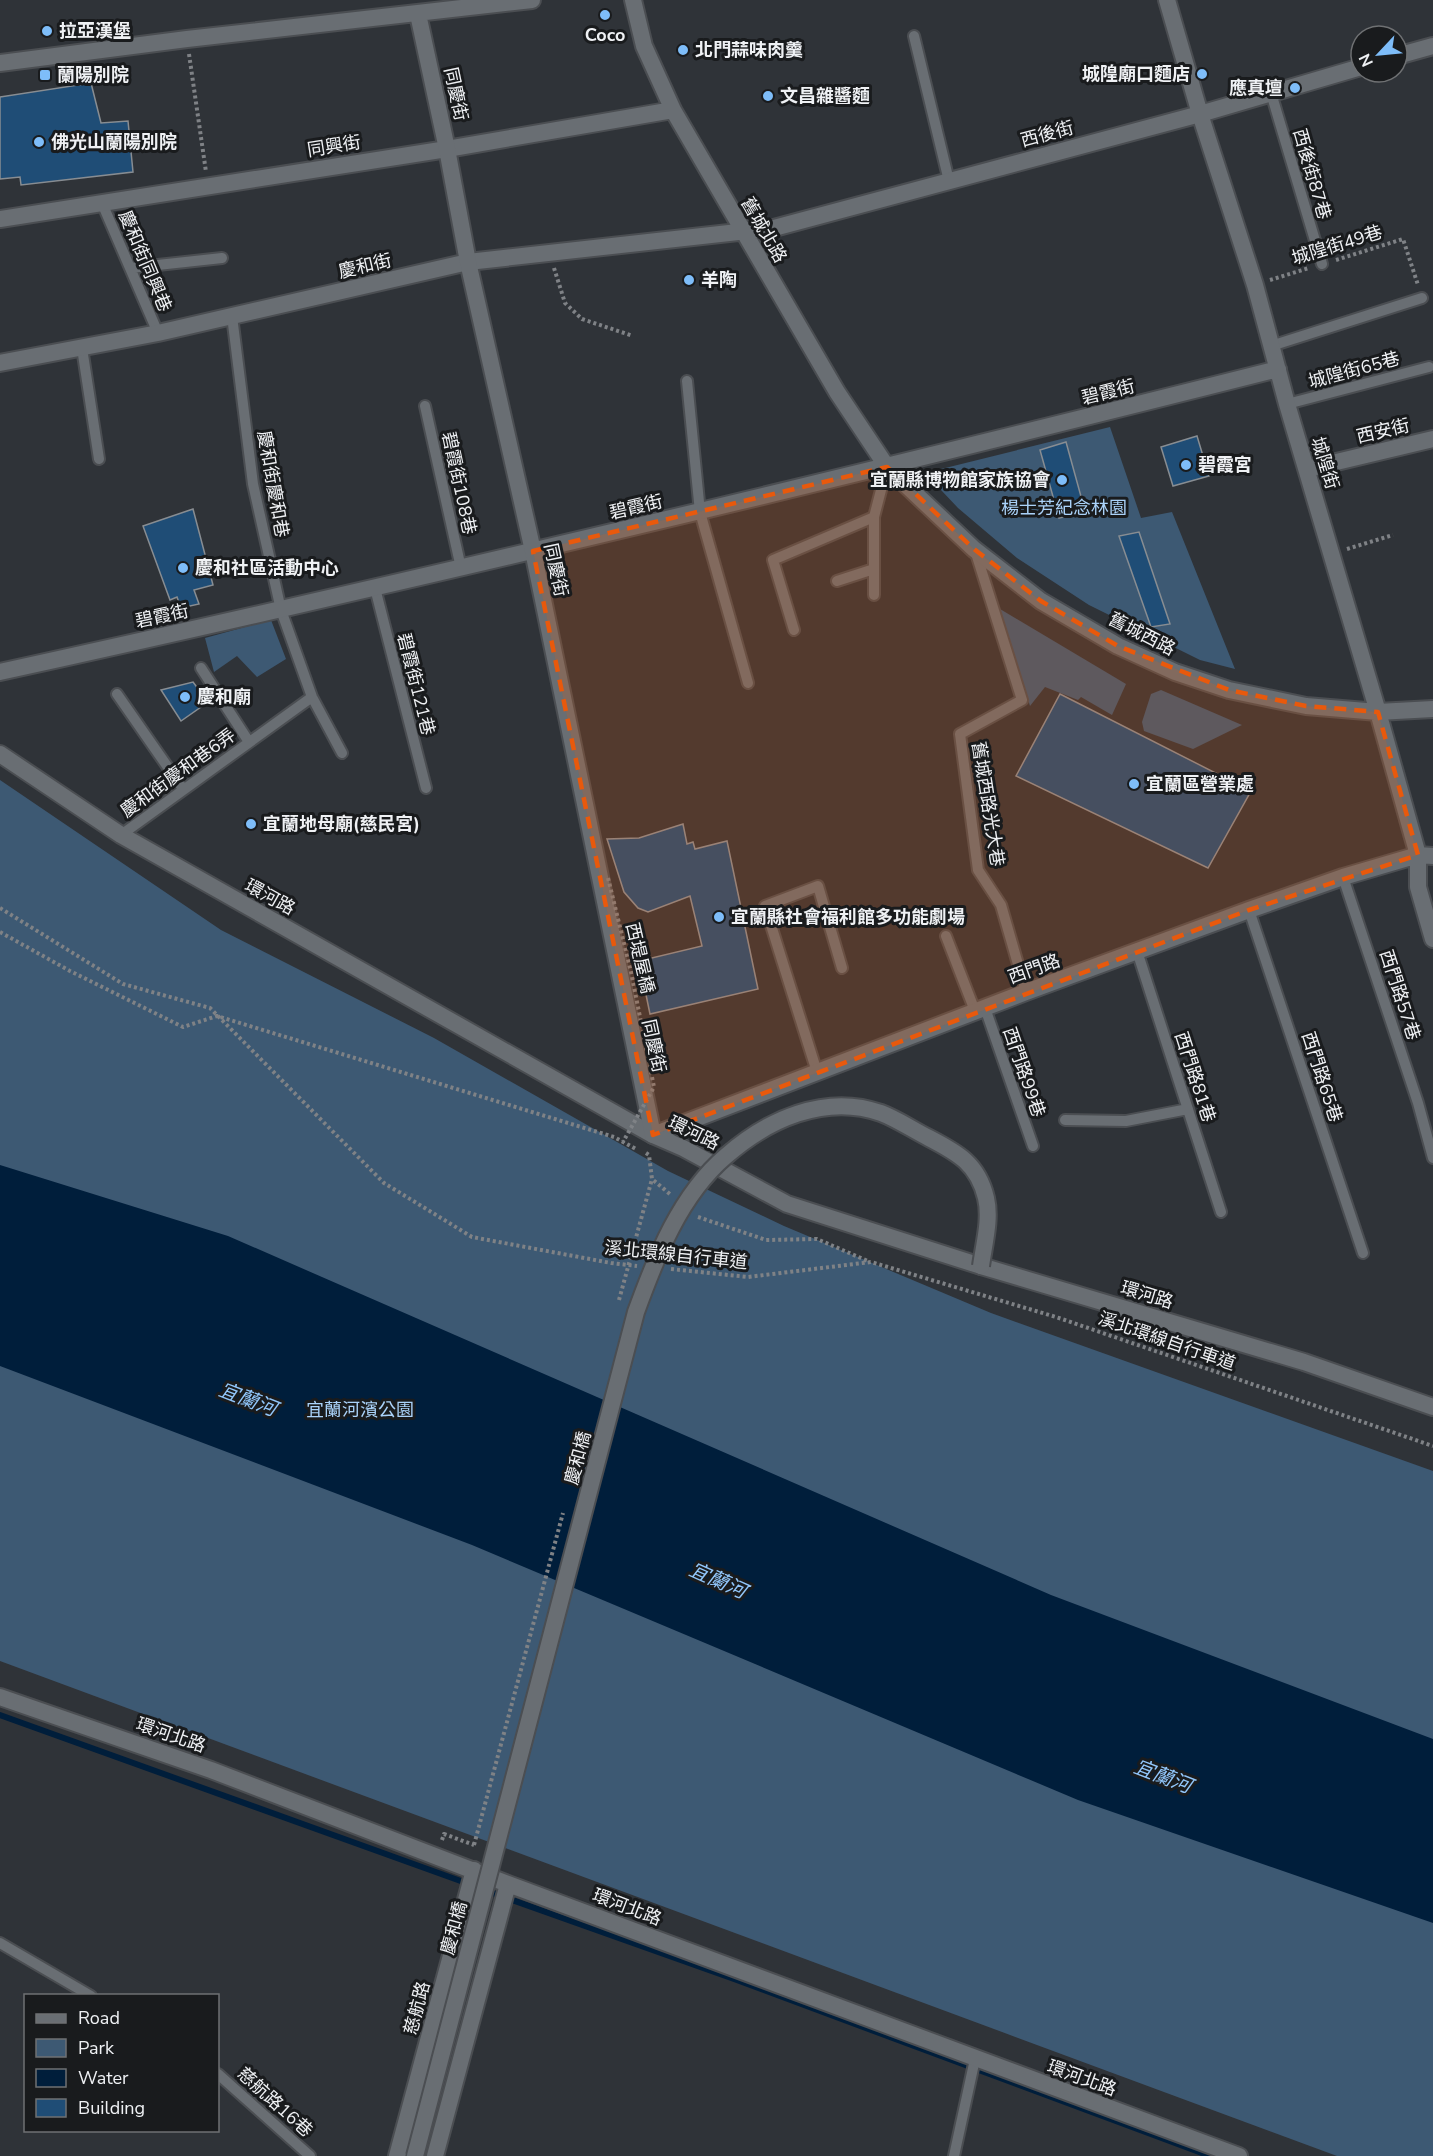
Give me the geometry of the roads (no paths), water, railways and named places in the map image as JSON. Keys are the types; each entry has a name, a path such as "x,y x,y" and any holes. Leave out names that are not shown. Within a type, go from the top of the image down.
{"street":[{"path":"0,63 417,7 532,0"},
{"name":"舊城北路","path":"633,0 644,46 673,110 837,392 887,467"},
{"name":"城隍街","path":"1167,0 1200,114 1255,285 1287,404 1378,712 1426,855 1418,887 1433,939"},
{"name":"同慶街","path":"417,7 468,262 533,551 653,1135"},
{"path":"1409,53 1433,46"},
{"name":"西後街","path":"742,232 774,228 1200,114 1349,70"},
{"name":"同興街","path":"0,219 673,110"},
{"name":"慶和街","path":"0,363 158,333 468,262 742,232"},
{"name":"碧霞街","path":"0,672 281,610 700,512 1278,369"},
{"name":"西安街","path":"1307,469 1433,439"},
{"name":"舊城西路","path":"887,467 974,549 1041,601 1118,646 1175,672 1228,690 1306,706 1378,712 1433,710"},
{"name":"環河路","path":"0,754 121,835 653,1135 683,1148 787,1204 981,1266 1304,1362 1433,1407"},
{"name":"西門路","path":"653,1135 1026,992 1249,910 1343,878 1426,855"},
{"name":"慶和橋","path":"415,2156 636,1312 661,1250 693,1193 725,1157 743,1142 779,1120 796,1113 827,1107 851,1107 881,1113 957,1152 973,1169 981,1183 987,1207 981,1266"},
{"name":"環河北路","path":"0,1697 212,1770 508,1884 1239,2156"},
{"name":"慈航路","path":"397,2156 474,1870"},
{"path":"435,2156 508,1884"}],"lane":[{"path":"914,36 950,181"},
{"name":"西後街87巷","path":"1271,93 1322,264"},
{"name":"慶和街同興巷","path":"102,202 158,333"},
{"path":"130,268 222,258"},
{"path":"1271,346 1422,298"},
{"name":"慶和街慶和巷","path":"232,316 253,484 281,610 312,697 342,753"},
{"path":"82,348 99,459"},
{"name":"城隍街65巷","path":"1287,404 1430,367"},
{"path":"687,381 700,512 748,683"},
{"name":"碧霞街108巷","path":"425,406 461,568"},
{"path":"874,595 873,517 887,467"},
{"path":"794,630 773,560 873,517"},
{"name":"舊城西路光大巷","path":"974,549 1022,700 960,734 978,870 1001,905 1026,992"},
{"path":"837,581 874,568"},
{"name":"碧霞街121巷","path":"375,588 426,788"},
{"path":"201,668 249,742"},
{"path":"117,694 183,789"},
{"name":"慶和街慶和巷6弄","path":"121,835 312,697"},
{"name":"西門路57巷","path":"1343,878 1414,1092 1433,1158"},
{"path":"817,1072 765,906 818,885 842,968"},
{"name":"西門路65巷","path":"1249,910 1363,1253"},
{"name":"西門路99巷","path":"946,936 980,1010 1033,1146"},
{"name":"西門路81巷","path":"1137,951 1221,1212"},
{"path":"1065,1120 1126,1121 1188,1109"},
{"path":"0,1943 89,1994"},
{"path":"954,2156 975,2059"},
{"name":"慈航路16巷","path":"219,2075 310,2156"}],"water":[{"name":"宜蘭河","path":"0,1165 228,1236 1051,1595 1433,1739 1433,1923 1078,1800 472,1545 0,1366"}],"waterway":[{"path":"0,1715 469,1884"},
{"path":"487,1891 734,1979 1210,2156"}],"place":[{"name":"Coco","path":"605,15"},
{"name":"拉亞漢堡","path":"47,31"},
{"name":"北門蒜味肉羹","path":"683,50"},
{"name":"城隍廟口麵店","path":"1202,74"},
{"name":"蘭陽別院","path":"45,75"},
{"name":"應真壇","path":"1295,88"},
{"name":"文昌雜醬麵","path":"768,96"},
{"name":"佛光山蘭陽別院","path":"39,142"},
{"name":"羊陶","path":"689,280"},
{"name":"碧霞宮","path":"1186,465"},
{"name":"宜蘭縣博物館家族協會","path":"1062,480"},
{"name":"慶和社區活動中心","path":"183,568"},
{"name":"慶和廟","path":"185,697"},
{"name":"宜蘭區營業處","path":"1134,784"},
{"name":"宜蘭地母廟(慈民宮)","path":"251,824"},
{"name":"宜蘭縣社會福利館多功能劇場","path":"719,917"}],"park label":[{"name":"楊士芳紀念林園","path":"1064,508"},
{"name":"宜蘭河濱公園","path":"360,1410"}]}
